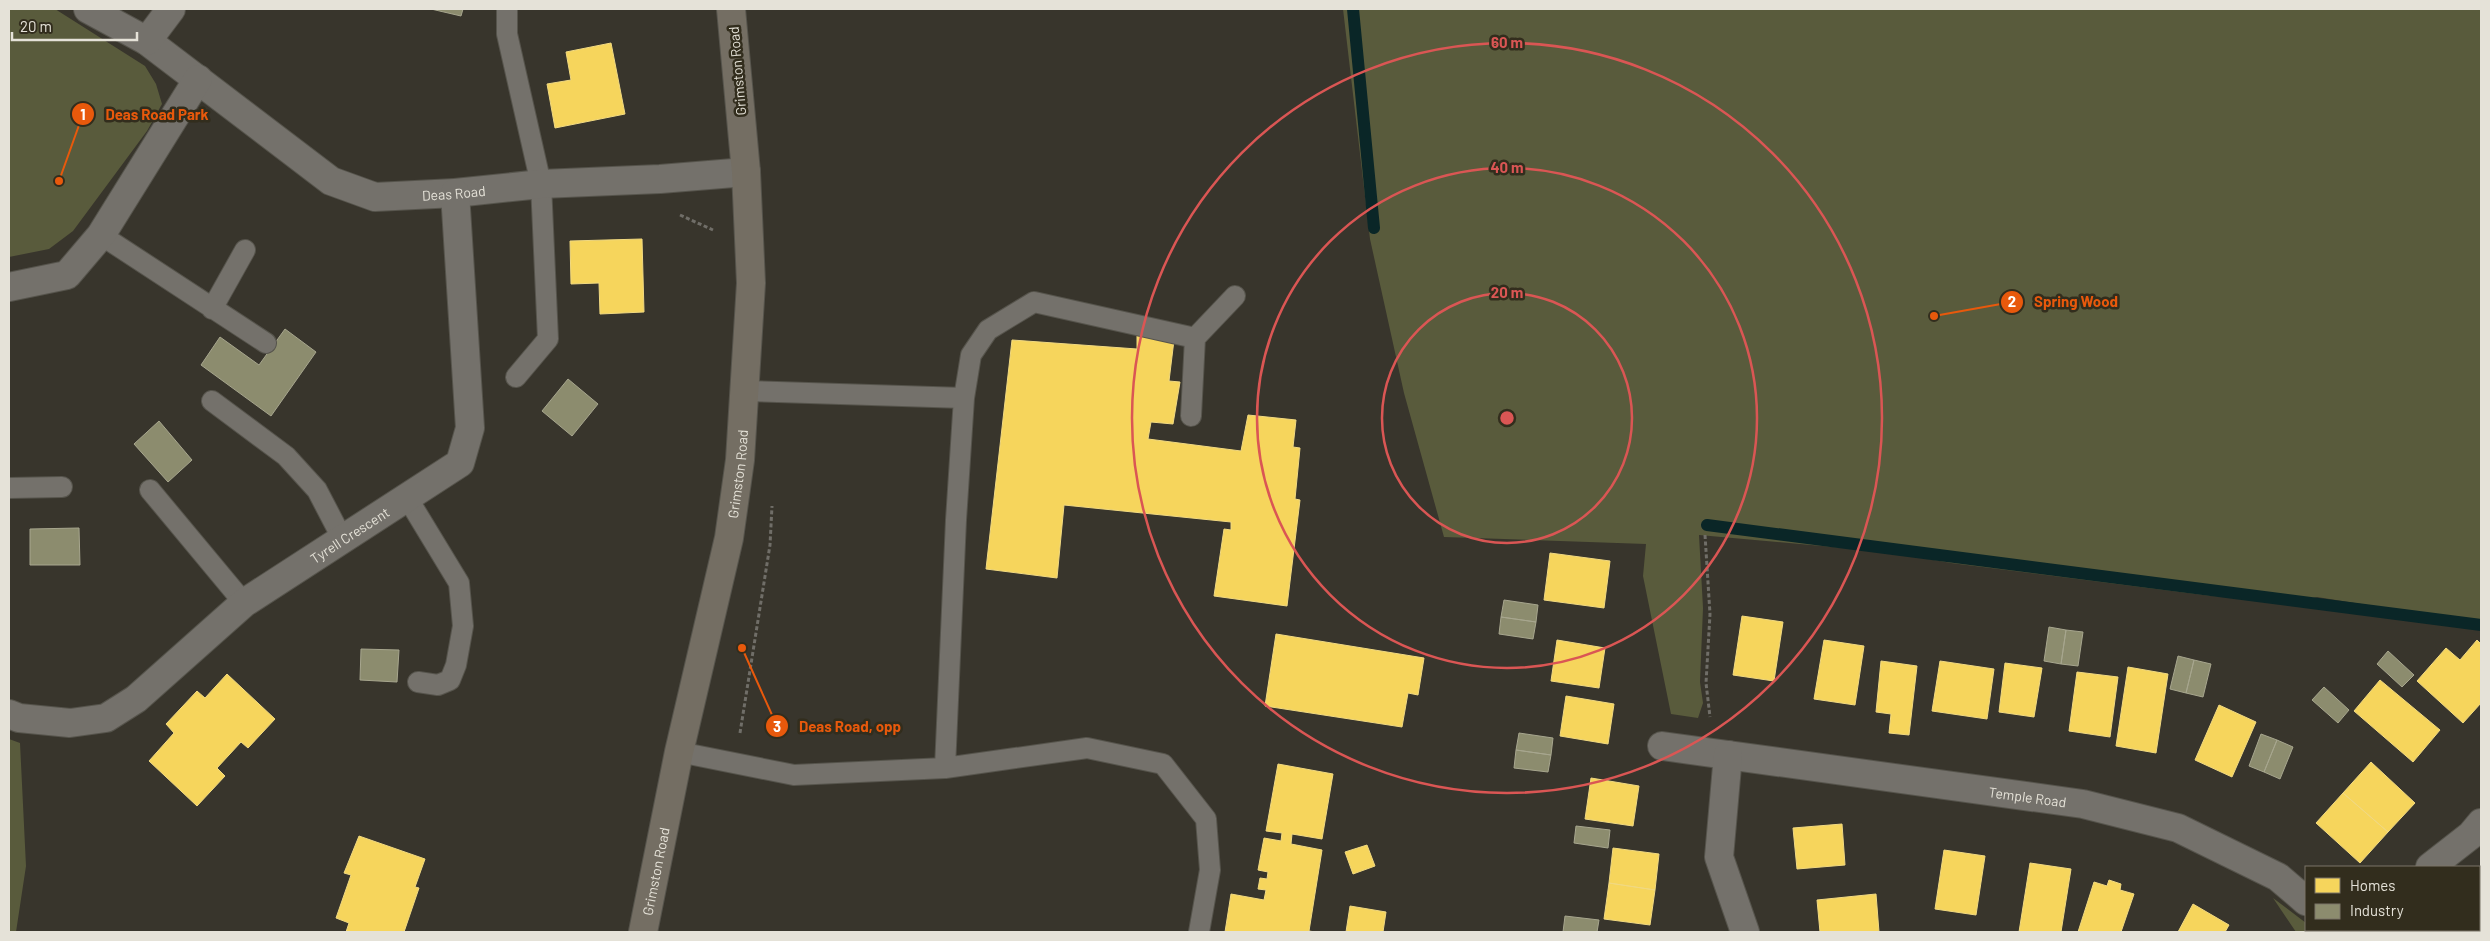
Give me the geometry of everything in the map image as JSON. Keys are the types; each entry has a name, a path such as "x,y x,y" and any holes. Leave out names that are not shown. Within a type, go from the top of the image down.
{"main road":[{"name":"Grimston Road","path":"642,932 679,752 728,538 740,460 751,283 746,172 731,9"}],"street":[{"name":"Deas Road","path":"88,9 147,41 331,181 376,197 455,193 541,184 660,179 746,172"},
{"path":"147,41 171,9"},
{"path":"9,288 67,275 101,235 198,79"},
{"name":"Tyrell Crescent","path":"9,714 18,718 70,723 106,718 136,700 244,603 408,499 460,463 470,428 455,193"},
{"name":"Temple Road","path":"1662,746 2083,804 2178,828 2278,877 2305,900"},
{"path":"1717,753 1719,857 1745,932"},
{"path":"2431,866 2471,835 2481,823"}],"lane":[{"path":"507,9 507,34 541,184 548,339 516,377"},
{"path":"101,235 266,343"},
{"path":"212,309 245,250"},
{"path":"1191,416 1195,338 1234,296"},
{"path":"945,768 956,520 964,398 971,355 988,330 1034,302 1195,338"},
{"path":"745,391 964,398"},
{"path":"212,401 286,456 317,490 343,540"},
{"path":"9,488 62,487"},
{"path":"150,490 244,603"},
{"path":"408,499 459,584 463,626 456,665 450,680 438,685 418,682"},
{"path":"679,752 794,775 945,768 1087,748 1163,764 1206,819 1210,870 1199,932"}],"path":[{"path":"1705,535 1710,614 1706,682 1710,720 1717,753"}],"green space":[{"path":"9,9 55,9 145,66 156,84 162,104 147,131 73,231 49,249 9,257"},
{"path":"1343,9 2481,9 2481,623 2317,597 2304,600 2211,596 1951,563 1888,552 1699,535 1703,608 1700,682 1703,703 1698,718 1671,714 1643,576 1646,544 1444,537 1404,393 1370,239"},
{"path":"9,739 20,743 26,866 16,932 9,932"},
{"path":"2273,898 2305,922 2305,931 2317,932 2296,932"}],"building: Homes":[{"path":"611,43 625,114 555,128 547,84 571,80 566,52"},
{"path":"642,239 644,312 600,314 599,283 571,284 570,241"},
{"path":"1137,335 1174,340 1169,381 1180,382 1173,424 1151,422 1148,439 1241,451 1248,415 1296,420 1293,447 1300,448 1295,499 1300,500 1287,606 1214,596 1224,529 1231,530 1231,522 1064,505 1057,578 986,569 1012,340 1137,349"},
{"path":"1550,553 1610,561 1604,608 1544,600"},
{"path":"1742,616 1783,622 1774,681 1733,675"},
{"path":"1276,634 1424,658 1418,695 1408,693 1402,727 1265,706"},
{"path":"1557,640 1605,648 1599,688 1551,681"},
{"path":"1824,640 1864,646 1855,705 1814,699"},
{"path":"2477,640 2481,644 2481,703 2463,723 2417,681 2446,648 2460,660"},
{"path":"1881,661 1917,666 1909,735 1889,733 1891,714 1876,712"},
{"path":"1940,661 1994,669 1987,719 1932,711"},
{"path":"2005,663 2042,668 2034,717 1999,712"},
{"path":"2128,667 2168,674 2156,753 2116,746"},
{"path":"2077,672 2118,677 2110,737 2069,731"},
{"path":"227,674 275,719 248,748 241,742 217,768 225,776 197,806 149,761 174,733 166,724 197,691 205,698"},
{"path":"2380,680 2440,730 2413,762 2354,711"},
{"path":"1566,696 1614,704 1608,744 1560,736"},
{"path":"2219,705 2256,722 2232,777 2195,760"},
{"path":"2371,762 2415,803 2388,832 2343,793"},
{"path":"1278,764 1333,774 1322,839 1292,834 1291,844 1322,850 1309,931 1315,932 1225,932 1231,894 1264,900 1266,890 1258,889 1260,878 1267,879 1268,872 1258,870 1264,838 1281,841 1282,833 1266,831"},
{"path":"1591,778 1639,786 1633,826 1585,819"},
{"path":"2343,793 2388,832 2360,863 2316,823"},
{"path":"1842,824 1845,865 1797,869 1793,828"},
{"path":"359,836 425,859 415,887 419,888 404,932 346,932 349,923 336,918 351,875 344,873"},
{"path":"1367,845 1375,866 1353,874 1345,852"},
{"path":"1613,848 1659,854 1655,890 1609,883"},
{"path":"1944,850 1985,856 1976,915 1935,909"},
{"path":"2030,863 2071,869 2061,932 2019,932"},
{"path":"2109,880 2121,884 2120,890 2134,894 2121,932 2078,932 2094,882 2107,886"},
{"path":"1609,883 1655,890 1650,925 1604,919"},
{"path":"1876,894 1879,932 1820,932 1817,900"},
{"path":"2193,904 2229,925 2225,932 2178,932"},
{"path":"1350,906 1386,912 1383,932 1346,932"},
{"path":"2427,931 2464,931 2463,932"}],"building: Industry":[{"path":"431,9 463,9 461,16"},
{"path":"285,329 316,352 271,416 201,365 220,337 259,365"},
{"path":"568,379 598,404 572,436 542,411"},
{"path":"159,421 192,460 168,482 134,444"},
{"path":"79,528 80,565 30,565 30,529"},
{"path":"1504,600 1538,605 1536,622 1501,617"},
{"path":"1501,617 1536,622 1533,639 1499,634"},
{"path":"2049,627 2066,630 2061,664 2044,661"},
{"path":"2066,630 2083,632 2078,666 2061,664"},
{"path":"361,649 399,650 397,682 360,680"},
{"path":"2388,651 2414,675 2402,687 2377,664"},
{"path":"2178,656 2194,660 2186,693 2170,689"},
{"path":"2194,660 2211,664 2203,697 2186,693"},
{"path":"2324,687 2349,710 2338,723 2312,700"},
{"path":"1519,733 1553,738 1551,755 1516,750"},
{"path":"2261,734 2277,740 2264,772 2249,766"},
{"path":"2277,740 2293,747 2280,779 2264,772"},
{"path":"1516,750 1551,755 1548,772 1514,768"},
{"path":"1576,826 1610,830 1608,848 1574,843"},
{"path":"1565,916 1599,920 1597,932 1563,932"}],"waterway":[{"path":"1353,9 1374,228"},
{"path":"1707,525 2481,625"}],"place":[{"name":"Deas Road Park","path":"59,181"},
{"name":"Spring Wood","path":"1934,316"},
{"name":"Deas Road, opp","path":"742,648"}]}
